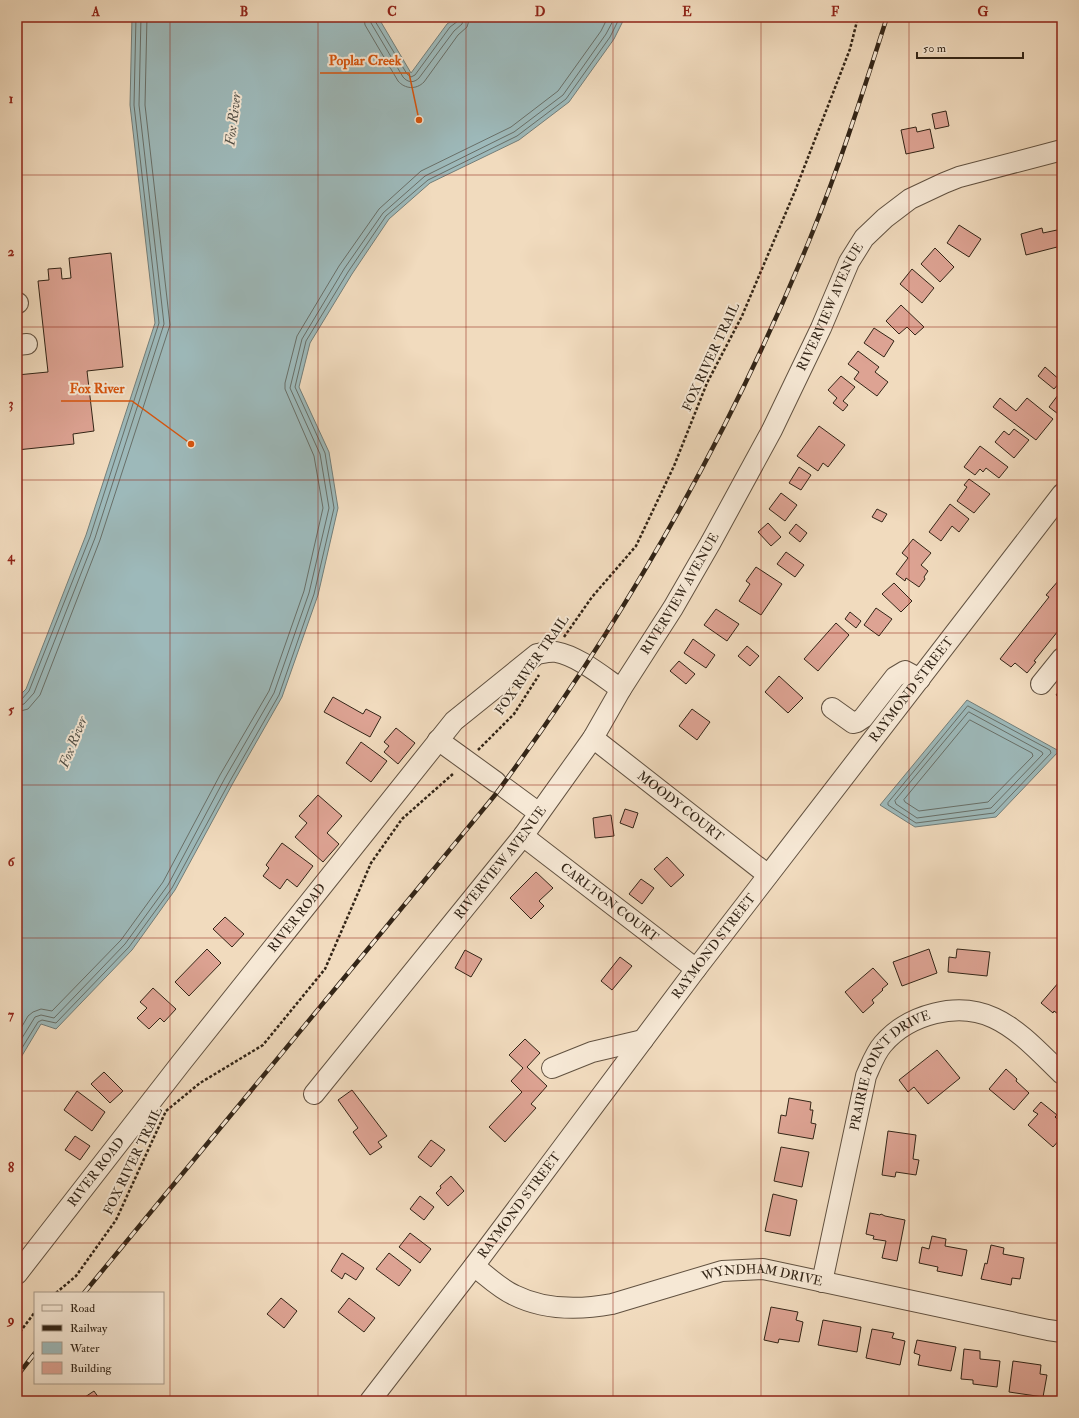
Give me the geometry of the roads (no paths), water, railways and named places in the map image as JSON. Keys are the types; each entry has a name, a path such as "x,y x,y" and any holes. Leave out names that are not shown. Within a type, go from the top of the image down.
{"street":[{"name":"RIVERVIEW AVENUE","path":"314,1094 522,836 593,738 621,689 673,608 772,430 821,328 849,262 864,238 897,208 910,199 938,185 959,177 1062,150"},
{"name":"RAYMOND STREET","path":"370,1401 474,1266 768,875 920,679 1059,505"},
{"name":"RIVER ROAD","path":"17,1274 181,1063 454,721 537,654 554,652 563,654 585,664 621,689"},
{"path":"1041,684 1062,658"},
{"path":"832,708 853,723 857,722 863,718 895,677 905,671 920,679"},
{"name":"MOODY COURT","path":"593,738 768,875"},
{"path":"438,740 539,813"},
{"name":"CARLTON COURT","path":"522,836 696,969"},
{"name":"PRAIRIE POINT DRIVE","path":"822,1282 866,1076 874,1058 883,1044 894,1034 923,1017 940,1012 956,1010 976,1012 994,1018 1009,1026 1062,1074"},
{"path":"552,1068 592,1052 643,1040"},
{"name":"WYNDHAM DRIVE","path":"474,1266 497,1285 514,1296 554,1307 574,1308 612,1304 722,1271 763,1269 1062,1332"}],"water":[{"path":"132,17 378,17 411,73 447,24 457,17 625,17 614,39 569,102 519,140 430,183 389,219 352,274 310,343 299,387 329,452 338,508 318,595 282,697 175,890 132,950 56,1029 41,1024 17,1064 17,698 26,689 86,535 155,323 130,105"},
{"path":"967,700 1059,751 996,817 915,827 880,805"}],"railway":[{"path":"85,1292 495,795 542,730 629,597 708,458 744,387 777,314 809,241 830,186 887,17"},
{"path":"17,1376 34,1354"}],"place":[{"name":"Poplar Creek","path":"419,120"},
{"name":"Fox River","path":"191,444"}]}
